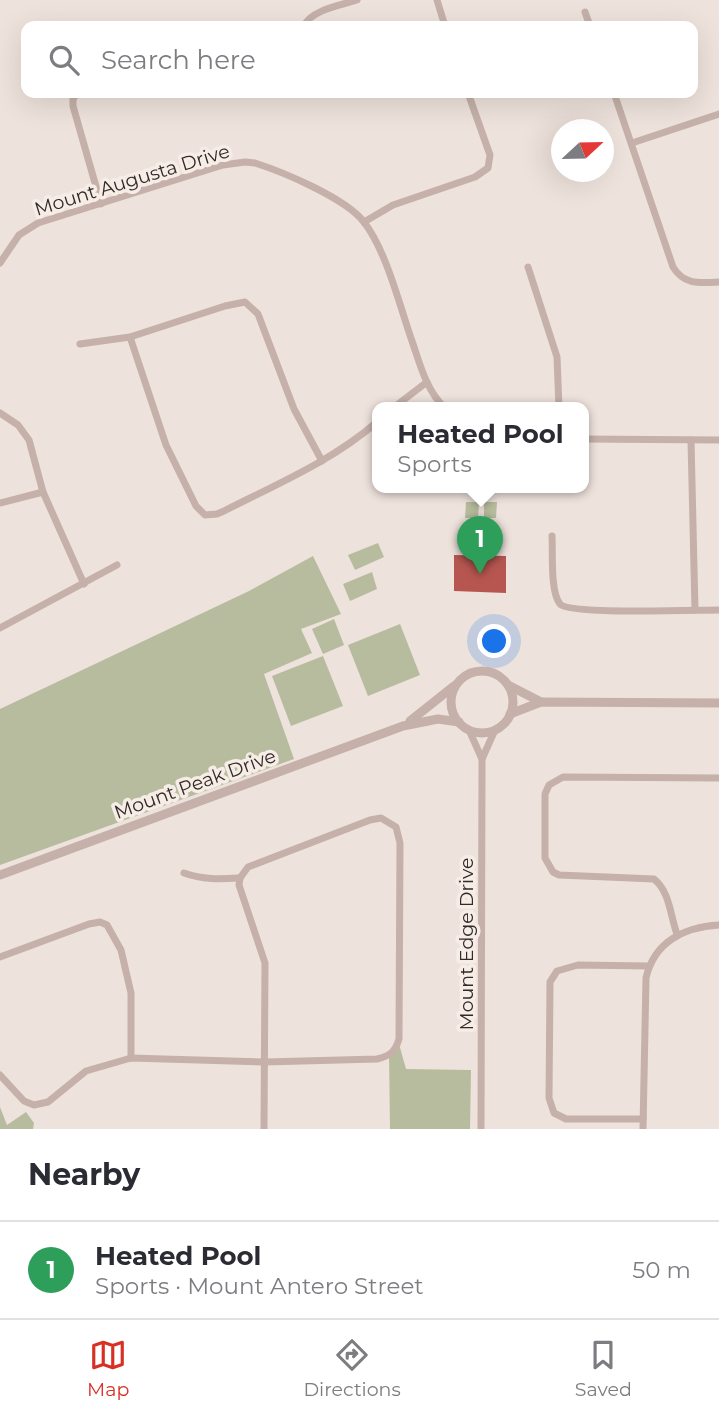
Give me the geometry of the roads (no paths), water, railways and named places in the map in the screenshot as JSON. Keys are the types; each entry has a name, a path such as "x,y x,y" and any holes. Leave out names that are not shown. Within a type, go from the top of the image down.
{"street":[{"path":"306,21 314,15 357,0"},
{"path":"437,0 443,21"},
{"path":"585,12 588,21"},
{"path":"74,98 73,106 101,204"},
{"path":"364,222 393,205 475,177 488,168 490,155 470,98"},
{"path":"616,98 673,267 685,281 719,282"},
{"path":"632,143 719,114"},
{"name":"Mount Augusta Drive","path":"0,263 19,235 38,223 223,165 246,162 266,167 345,206 364,222 380,253 427,383 441,402"},
{"path":"528,267 557,356 559,402"},
{"path":"80,344 130,337 245,302 258,314 294,410 322,461"},
{"path":"130,337 166,445 196,506 205,514 225,511 322,461 353,442 372,426"},
{"path":"401,402 427,383"},
{"path":"0,414 24,432 43,492 84,584"},
{"path":"589,439 719,440"},
{"path":"691,440 695,610"},
{"path":"0,503 43,492"},
{"path":"552,536 554,593 564,608 586,611 719,610"},
{"path":"0,628 117,565"},
{"name":"Mount Peak Drive","path":"403,726 458,682 470,674 483,671 497,675 508,685 541,702"},
{"path":"458,682 451,702 459,722 469,730 495,730"},
{"path":"508,685 512,699 510,714"},
{"name":"Mount Peak Drive","path":"495,730 510,714 541,702 719,703"},
{"name":"Mount Peak Drive","path":"0,875 403,726 426,720 459,722"},
{"name":"Mount Edge Drive","path":"469,730 482,759"},
{"name":"Mount Edge Drive","path":"481,1129 482,759 495,730"},
{"path":"677,934 669,911 667,894 654,879 559,876 552,872 545,858 545,794 549,785 563,777 719,778"},
{"path":"0,1075 24,1101 30,1105 42,1105 86,1071 131,1058 265,1062 387,1057 393,1052 399,1039 399,835 396,827 381,818 248,867 240,878 239,885 265,963 265,1062 264,1129"},
{"path":"184,873 215,880 240,878"},
{"path":"0,957 89,924 100,922 107,925 121,950 129,978 131,1058"},
{"path":"643,1129 646,978 649,967 660,949 677,934 719,925"},
{"path":"643,1119 566,1119 554,1112 549,1098 550,982 558,971 578,965 649,967"}],"place":[{"name":"Heated Pool","path":"480,574"}]}
